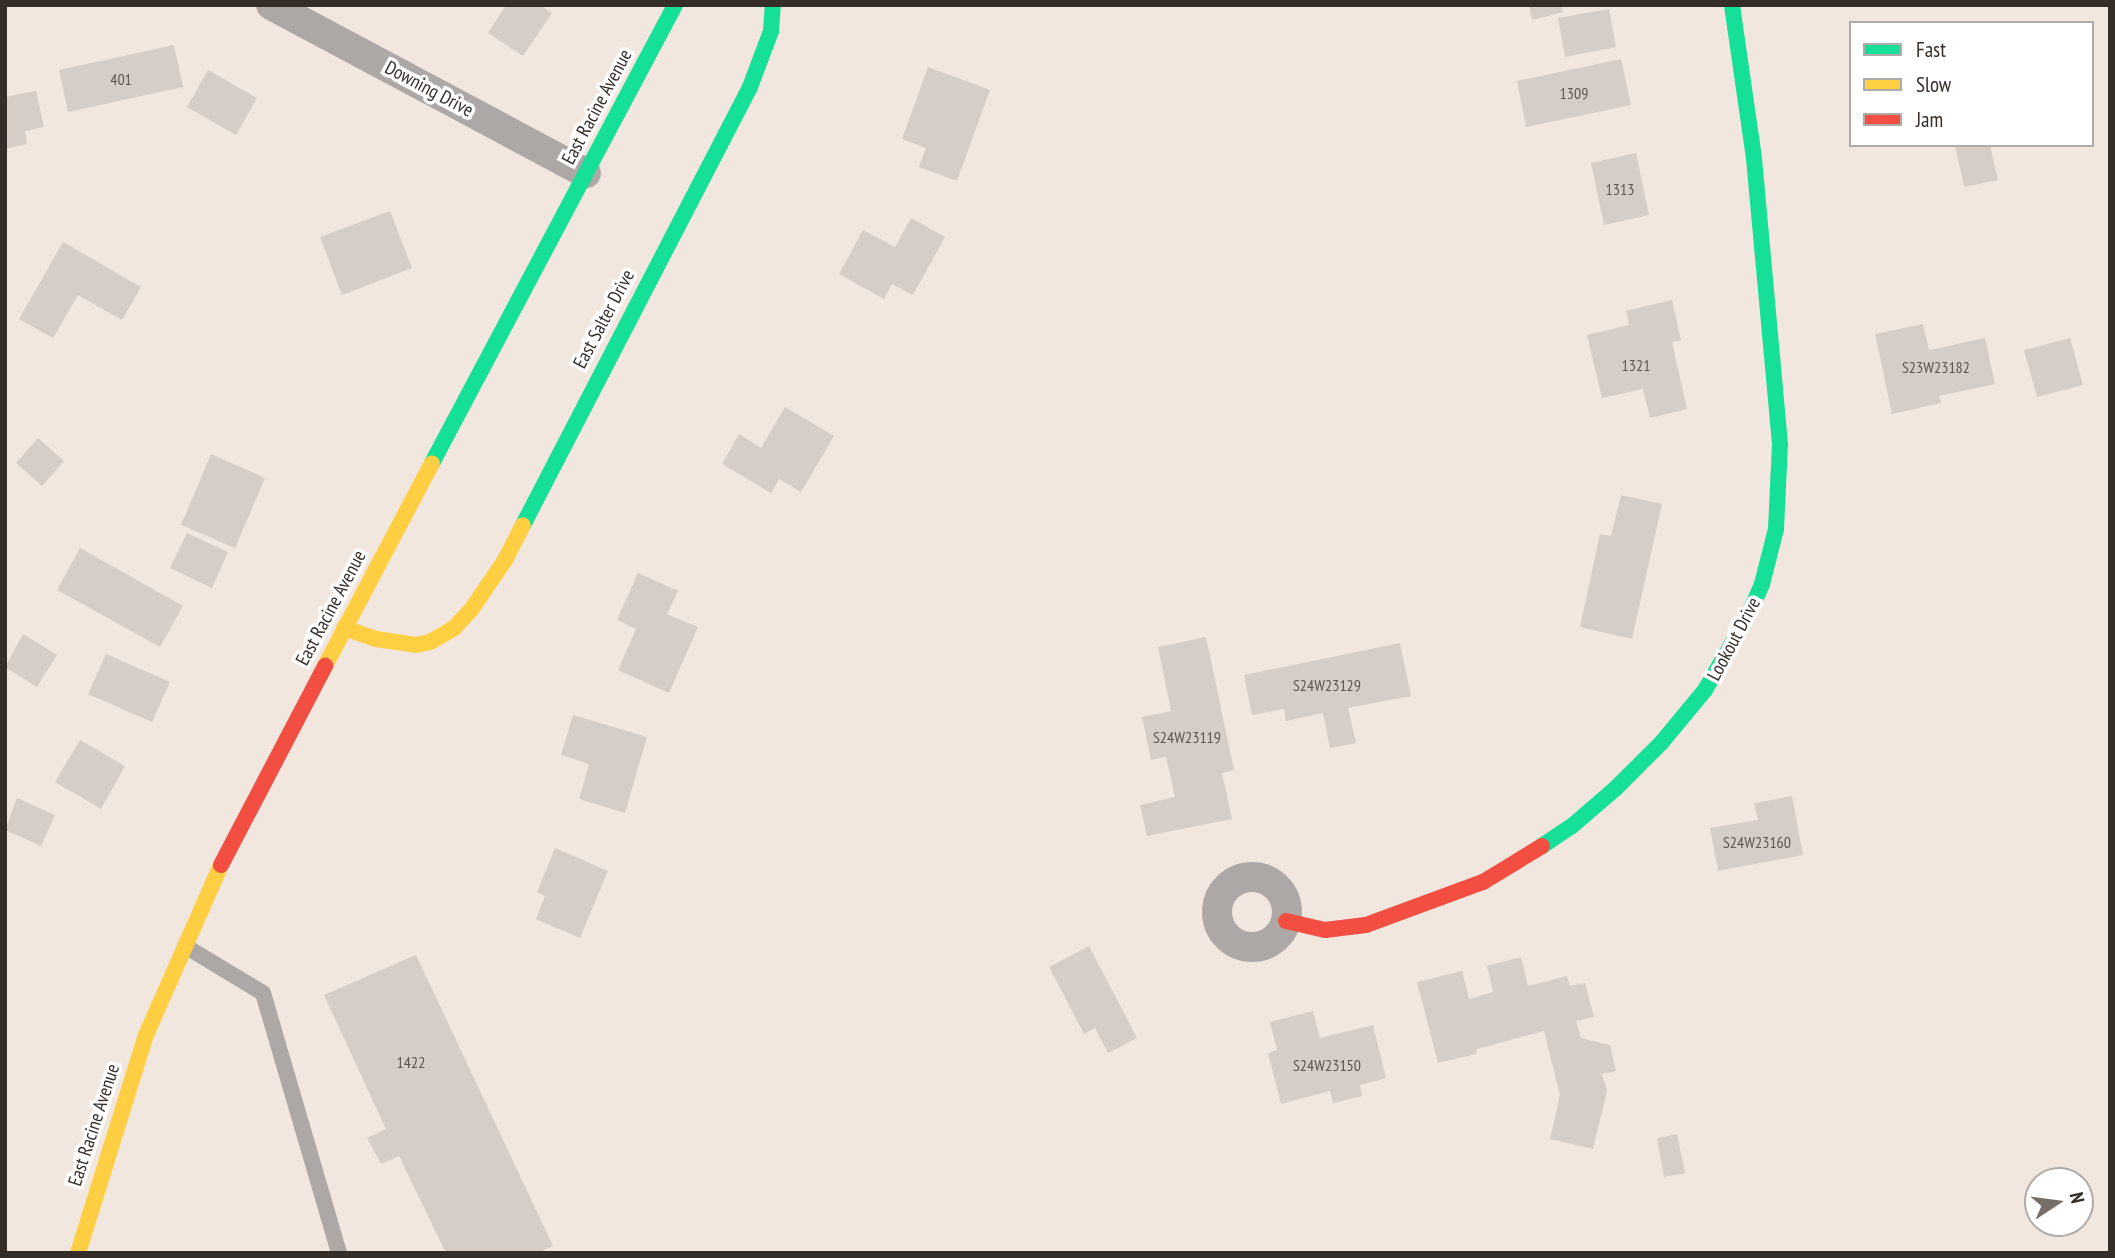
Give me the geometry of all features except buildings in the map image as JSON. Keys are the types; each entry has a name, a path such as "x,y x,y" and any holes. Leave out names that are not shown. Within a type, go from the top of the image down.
{"street":[{"name":"Downing Drive","path":"271,5 586,173"},
{"name":"East Racine Avenue","path":"78,1253 142,1046 183,945 228,848 675,5"},
{"name":"East Salter Drive","path":"344,628 376,639 416,645 454,628 471,610 505,560 750,87 771,32 773,5"},
{"name":"Lookout Drive","path":"1286,921 1325,930 1366,925 1483,882 1572,826 1616,788 1662,742 1705,690 1747,618 1762,584 1776,529 1780,444 1754,158 1732,5"}],"lane":[{"path":"183,945 263,993 339,1253"}],"traffic: fast":[{"path":"432,463 675,5"},
{"path":"523,525 750,87 771,31 773,5"},
{"path":"1542,846 1572,826 1616,788 1662,742 1705,690 1747,618 1762,584 1776,529 1780,444 1754,158 1732,5"}],"traffic: slow":[{"path":"325,666 432,463"},
{"path":"344,628 376,639 416,645 430,642 454,628 471,610 505,560 523,525"},
{"path":"78,1253 146,1035 221,865"}],"traffic: jam":[{"path":"221,865 325,666"},
{"path":"1286,921 1325,930 1366,925 1483,882 1542,846"}]}
